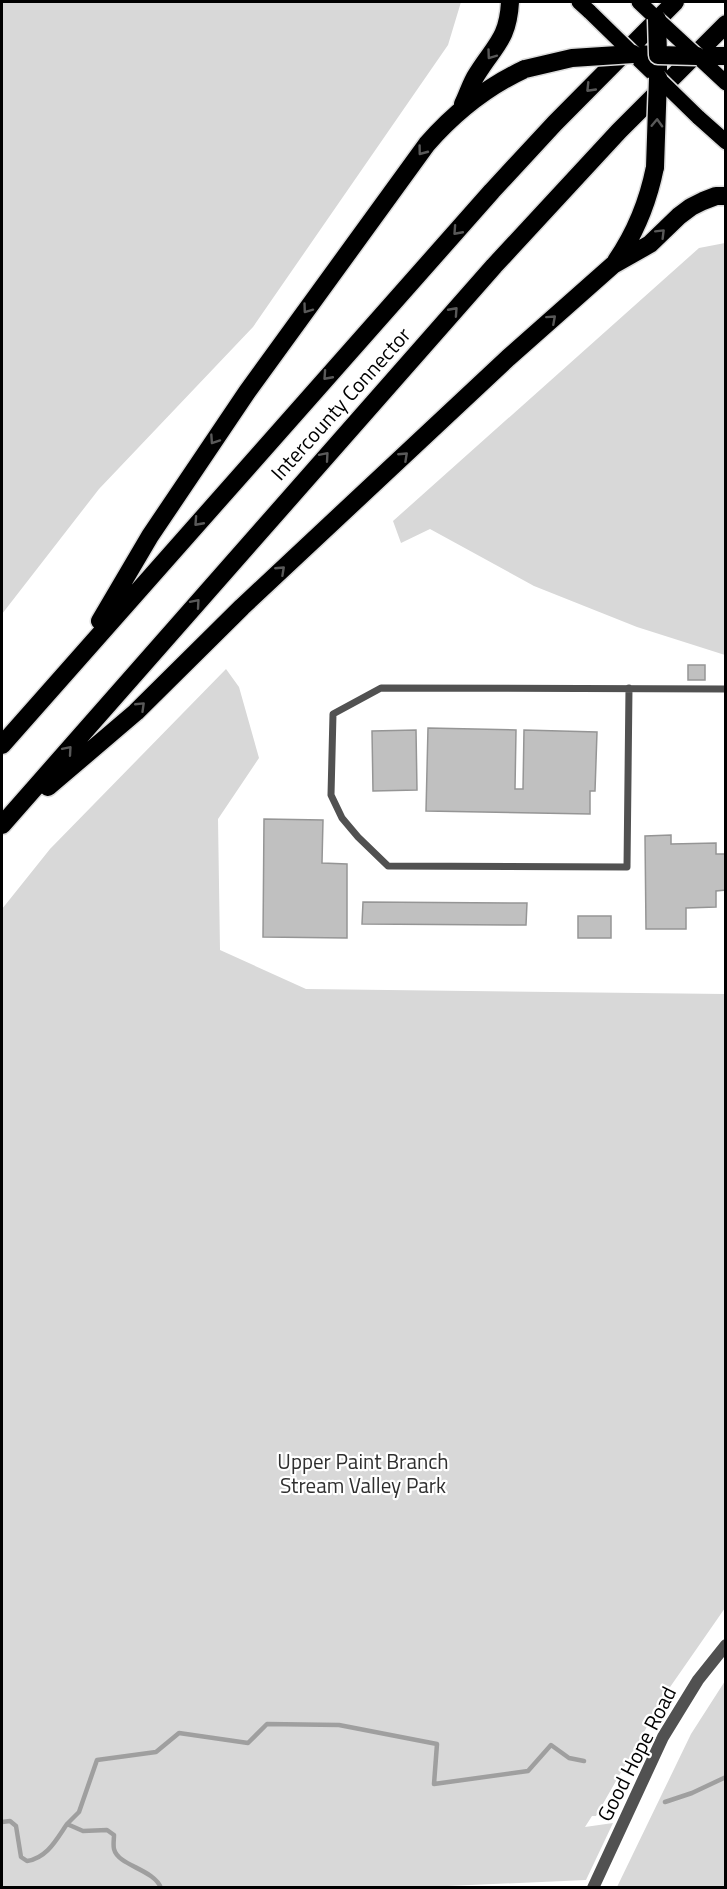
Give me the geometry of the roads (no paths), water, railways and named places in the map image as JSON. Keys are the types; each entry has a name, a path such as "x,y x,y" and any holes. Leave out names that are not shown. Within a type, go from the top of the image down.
{"highway":[{"path":"461,108 477,74 495,50 505,31 510,2"},
{"name":"Intercounty Connector","path":"2,745 492,191 555,123 675,2"},
{"path":"613,265 636,230 647,202 655,167 658,78 657,10"},
{"name":"Intercounty Connector","path":"2,826 494,266 619,131 726,24"},
{"path":"79,656 150,536 247,392 421,152 461,108 501,80 525,69 572,58 633,54 726,56"},
{"path":"2,826 136,712 242,607 508,358 613,265 650,244 691,207 709,198 726,196"}],"main road":[{"path":"639,2 657,10 697,56 726,83"},
{"path":"585,7 726,142"}],"street":[{"name":"Good Hope Road","path":"594,1887 663,1737 698,1680 726,1645"}],"lane":[{"path":"629,688 627,867 388,866 342,818 331,795 333,714 381,688 629,688 726,689"}],"waterway":[{"path":"67,1824 79,1812 97,1760 156,1752 179,1733 248,1743 267,1724 339,1725 437,1744 434,1784 528,1771 551,1745 569,1758 584,1761"},
{"path":"665,1802 692,1793 726,1777"},
{"path":"2,1822 10,1821 16,1826 21,1857 27,1861 46,1852 67,1824 83,1831 107,1830 114,1835 117,1855 151,1876 161,1888"}],"park label":[{"name":"Upper Paint Branch Stream Valley Park","path":"363,1474"}]}
